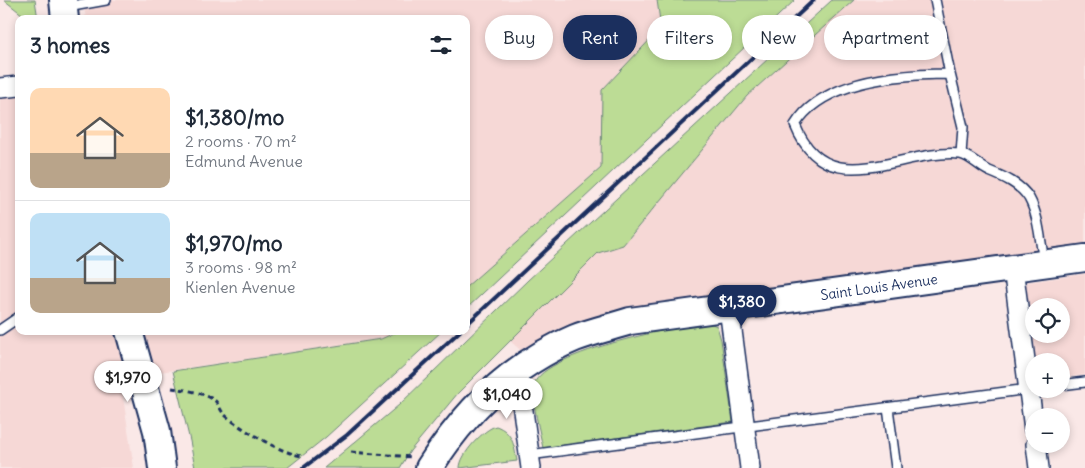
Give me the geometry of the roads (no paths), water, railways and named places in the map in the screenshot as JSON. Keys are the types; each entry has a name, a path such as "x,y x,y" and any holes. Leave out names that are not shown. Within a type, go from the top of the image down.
{"street":[{"path":"0,88 15,86"},
{"name":"Saint Louis Avenue","path":"422,462 445,443 480,401 517,368 575,338 630,321 1085,258"},
{"path":"1013,268 1026,353"},
{"path":"729,308 750,468"},
{"path":"130,335 157,431 162,468"},
{"path":"517,368 530,461"},
{"path":"1037,453 1039,468"}],"lane":[{"path":"64,9 106,0"},
{"path":"935,0 963,127 961,154"},
{"path":"950,74 914,74 856,84 824,98 803,112 795,124 802,140 812,154 832,165 874,167 933,156 961,154 986,170 1012,180 1028,197 1034,210 1045,263"},
{"path":"0,330 15,320"},
{"path":"1070,384 1085,382"},
{"path":"530,461 744,425 1025,390"},
{"path":"888,408 896,468"}],"railway":[{"path":"470,321 814,0"},
{"path":"303,468 347,435 456,335"}]}
